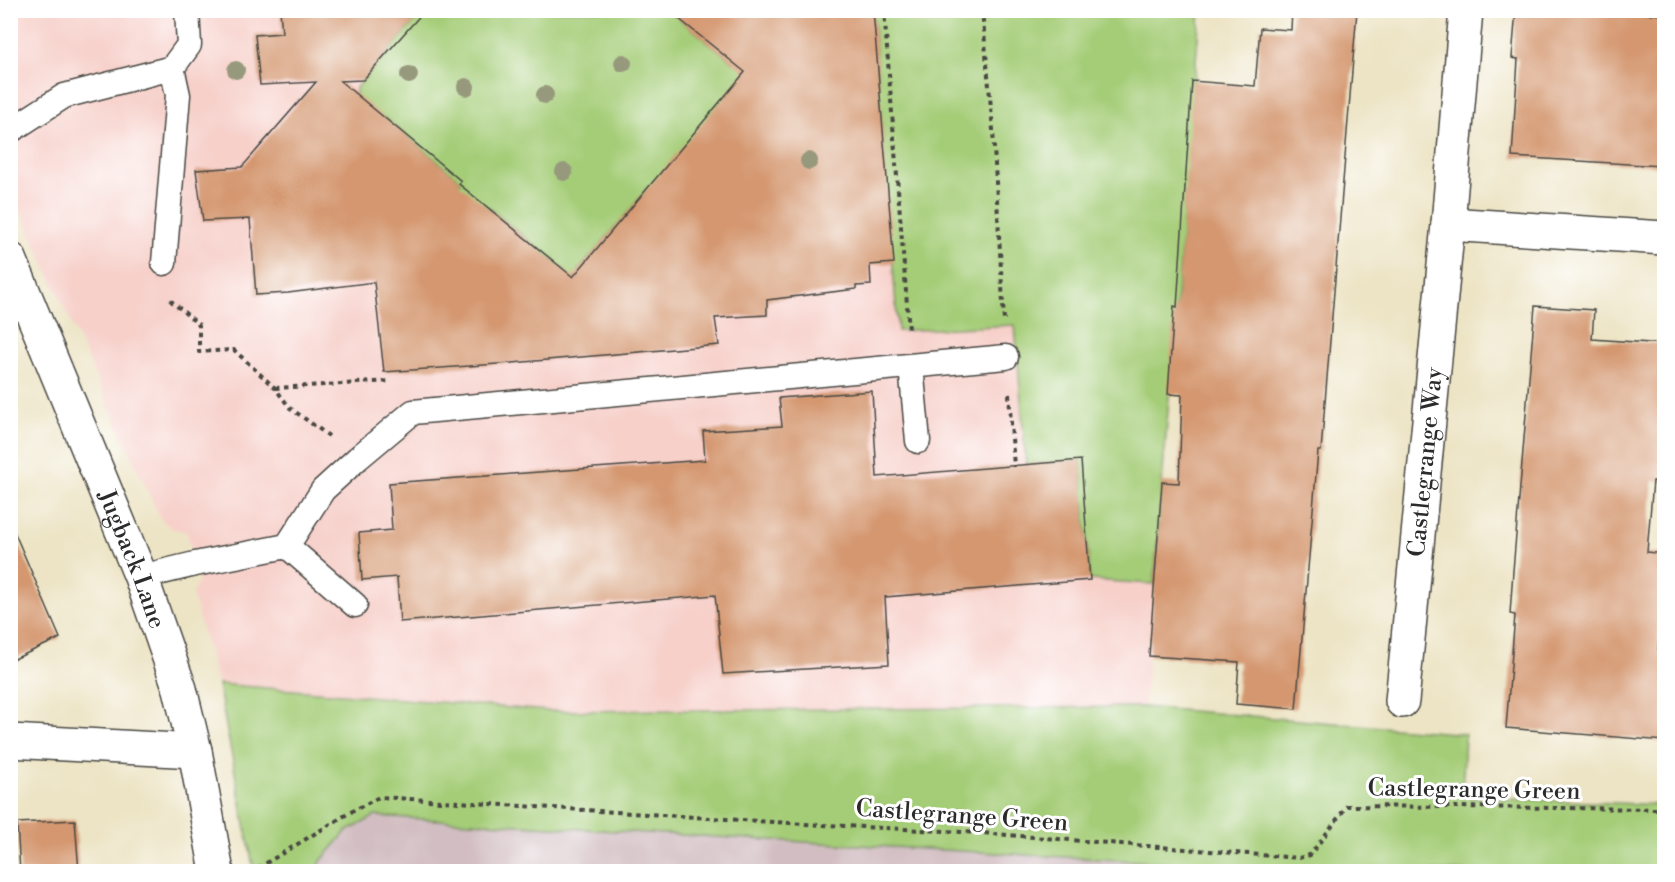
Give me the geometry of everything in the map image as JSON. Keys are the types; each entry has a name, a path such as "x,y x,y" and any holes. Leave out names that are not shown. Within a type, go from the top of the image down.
{"street":[{"name":"Castlegrange Way","path":"1402,701 1448,224 1466,10"},
{"path":"1448,224 1665,238"},
{"name":"Jugback Lane","path":"10,259 141,577 180,689 195,751 217,872"},
{"path":"10,741 195,751"}],"lane":[{"path":"10,131 64,96 172,68 189,45 187,10"},
{"path":"164,263 178,95 172,68"},
{"path":"141,577 287,546 323,490 414,412 1006,357"},
{"path":"911,366 918,441"},
{"path":"287,546 355,605"}],"path":[{"path":"884,10 910,338"},
{"path":"982,10 993,130 1014,468"},
{"path":"164,263 164,294 199,325 199,352 234,350 274,388 290,408 358,458"},
{"path":"274,388 399,381"},
{"name":"Castlegrange Green","path":"252,872 379,797 982,833 1299,858 1310,855 1347,806 1665,809"}],"shaded area":[{"path":"10,11 1200,11 1144,707 549,711 218,684 192,594 199,581 187,532 171,528 160,518 11,190"},
{"path":"375,816 1310,871 317,872 321,861 346,832"}],"green space":[{"path":"668,10 733,62 748,62 750,93 644,193 579,270 578,286 565,286 566,271 489,208 438,210 461,181 384,117 360,146 356,88 417,19 415,11"},
{"path":"873,11 1200,11 1154,584 1090,580 1081,460 1026,464 1015,325 898,331"},
{"path":"218,684 549,711 1144,707 1465,734 1462,797 1664,805 1664,871 1310,871 375,816 346,832 321,861 317,871 254,871"}],"building":[{"path":"280,10 425,10 363,80 340,81 461,181 459,184 573,277 745,72 668,10 873,10 894,263 870,265 871,285 856,286 856,289 767,300 767,315 715,318 719,345 384,372 374,282 256,295 250,219 203,221 196,170 242,167 316,82 260,85 255,35 282,33"},
{"path":"1292,10 1357,10 1321,451 1318,451 1296,709 1236,704 1239,662 1149,656 1162,482 1179,483 1182,395 1168,394 1174,306 1177,307 1192,81 1255,86 1260,28 1291,30"},
{"path":"1516,10 1602,10 1665,15 1665,115 1661,166 1512,157 1518,59 1512,58"},
{"path":"1535,306 1594,310 1592,339 1665,344 1665,482 1653,481 1647,552 1665,554 1658,649 1665,650 1665,741 1506,728 1515,615 1510,614"},
{"path":"872,391 877,477 1081,460 1090,580 885,597 889,664 723,674 715,595 400,622 397,577 362,580 359,533 392,530 389,483 705,460 703,431 782,426 779,398"},
{"path":"10,522 60,638 10,661"},
{"path":"75,820 79,872 20,872 17,823"}]}
